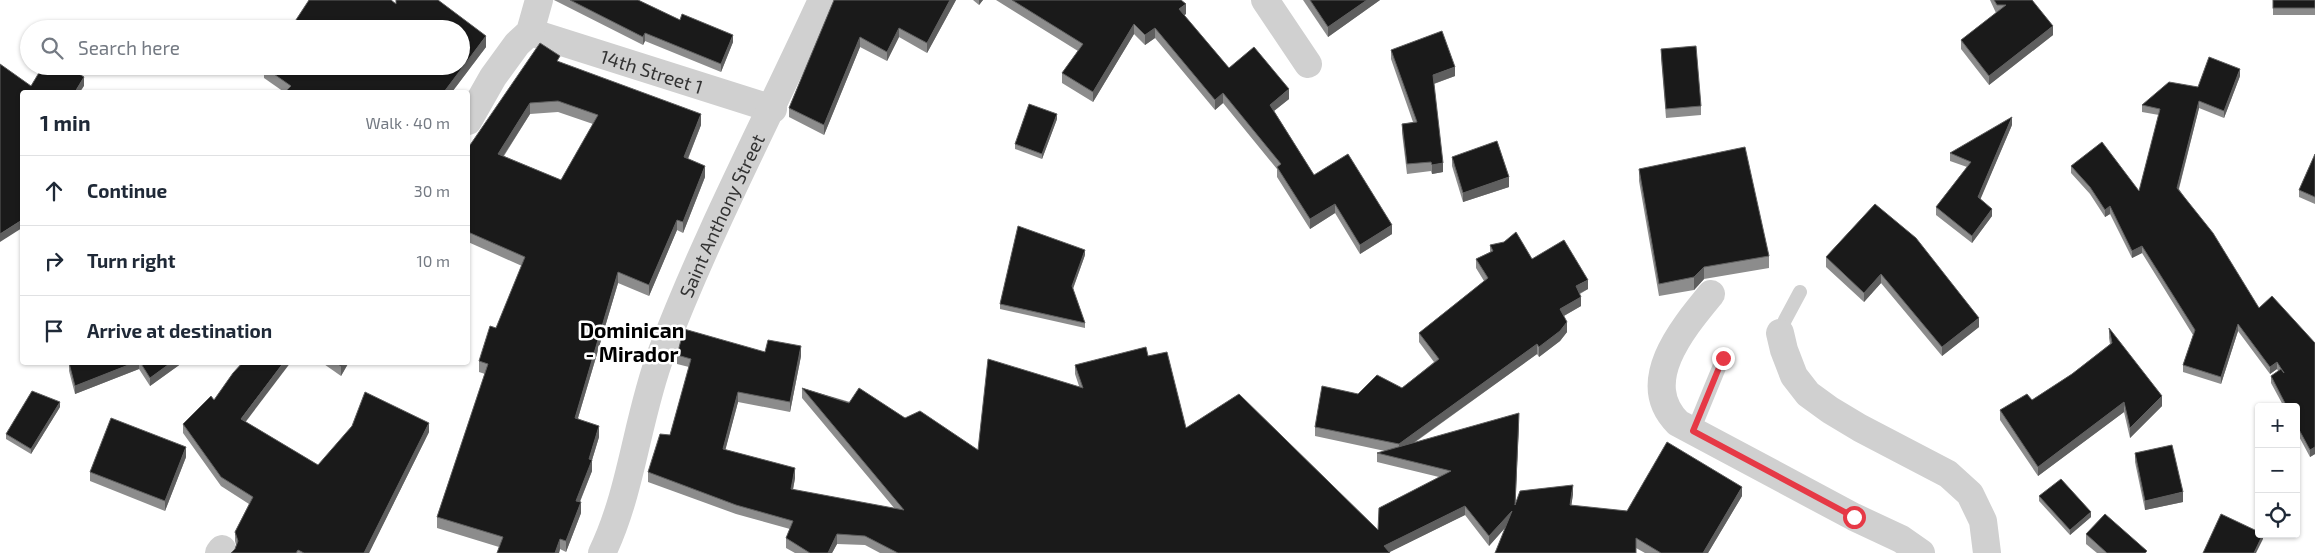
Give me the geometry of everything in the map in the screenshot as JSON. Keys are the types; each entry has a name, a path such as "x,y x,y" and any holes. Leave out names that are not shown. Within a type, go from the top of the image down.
{"street":[{"path":"470,117 493,77 518,44 530,32 539,0"},
{"name":"Saint Anthony Street","path":"602,553 610,538 661,356 726,201 773,109 822,0"},
{"path":"1265,0 1308,64"},
{"name":"14th Street 1","path":"530,32 773,109"},
{"path":"1711,294 1681,333 1668,356 1663,377 1663,401 1668,414 1678,423 1854,517 1900,539 1922,553"},
{"path":"1780,332 1784,350 1794,376 1808,394 1860,428 1948,474 1970,494 1983,521 1987,553"}],"lane":[{"path":"1780,332 1784,320 1800,292"},
{"path":"1693,431 1723,358"}],"building":[{"path":"309,0 391,0 396,4 396,0 438,0 465,20 296,20"},
{"path":"570,0 638,0 680,20 682,14 733,35 721,64 645,33 643,37"},
{"path":"834,0 950,0 927,43 899,28 887,52 860,37 824,125 789,108"},
{"path":"1012,0 1181,0 1186,4 1179,9 1229,68 1254,47 1289,89 1270,105 1314,175 1348,154 1392,225 1360,245 1335,204 1310,219 1277,167 1281,164 1223,93 1215,100 1155,28 1145,35 1134,24 1093,92 1062,73 1083,44"},
{"path":"1310,0 1367,0 1328,27"},
{"path":"1994,0 2032,0 2053,26 1989,76 1961,40 2006,5 1997,5"},
{"path":"2273,0 2315,0 2315,8 2273,8"},
{"path":"470,24 486,36 470,57"},
{"path":"1442,31 1455,67 1433,75 1443,163 1432,165 1431,162 1407,164 1402,124 1417,122 1391,50"},
{"path":"540,43 560,56 557,61 701,114 684,157 705,166 683,222 677,220 649,285 618,272 575,418 599,426 589,459 592,460 576,501 581,502 566,541 560,539 555,553 497,553 503,537 437,517 488,364 479,361 490,326 496,328 525,257 470,233 470,145","holes":["558,101 598,115 561,180 498,154 530,103"]},
{"path":"1696,46 1701,106 1666,109 1661,49"},
{"path":"2209,57 2240,69 2224,111 2199,101 2177,188 2213,233 2259,308 2272,296 2315,343 2315,447 2310,450 2300,431 2300,403 2285,403 2271,376 2281,369 2284,373 2277,362 2270,367 2238,324 2221,377 2183,365 2195,330 2142,246 2132,251 2110,206 2105,210 2090,187 2071,166 2102,142 2139,191 2160,109 2142,105 2169,82 2198,87"},
{"path":"0,64 31,86 38,75 81,75 84,77 76,90 20,90 20,221 0,234"},
{"path":"275,75 457,75 446,90 287,90 291,86"},
{"path":"1029,104 1057,114 1042,154 1015,144"},
{"path":"2012,117 1978,197 1992,209 1972,236 1936,207 1971,162 1950,153"},
{"path":"1497,141 1509,177 1463,193 1452,157"},
{"path":"1745,147 1769,256 1704,267 1694,277 1659,284 1639,169"},
{"path":"2315,154 2315,197 2299,190"},
{"path":"1875,204 1916,238 1979,318 1942,347 1881,274 1864,293 1826,257"},
{"path":"1018,226 1085,250 1072,286 1085,323 1000,304"},
{"path":"1516,232 1532,259 1564,240 1588,280 1576,286 1581,297 1560,309 1567,322 1560,331 1539,347 1537,344 1399,444 1315,427 1322,386 1358,394 1377,375 1402,388 1439,359 1419,333 1488,278 1476,259 1493,251 1490,245 1504,242"},
{"path":"2109,328 2162,396 2130,428 2124,402 2038,467 2000,410 2027,394 2032,400 2072,374 2112,343"},
{"path":"684,329 765,352 768,340 801,346 790,402 738,392 723,449 795,468 791,489 904,510 802,388 849,403 859,388 905,418 920,411 978,450 988,359 1083,388 1075,365 1146,347 1148,356 1167,352 1186,428 1239,394 1378,530 1379,508 1451,471 1377,453 1519,413 1515,505 1520,491 1573,485 1570,505 1627,511 1667,442 1742,487 1703,553 1661,553 1636,538 1636,553 1495,553 1512,511 1489,536 1465,506 1384,546 1390,553 898,553 865,536 837,534 828,553 810,553 786,538 793,521 736,505 648,472 660,434 670,435 691,359 677,355"},
{"path":"70,365 128,365 75,386"},
{"path":"142,365 168,365 150,378"},
{"path":"240,365 282,365 241,419 318,465 352,426 365,392 429,423 364,553 304,553 298,550 296,553 231,553 238,541 235,532 253,497 221,477 183,424 211,396 214,400"},
{"path":"32,391 60,402 31,449 6,434"},
{"path":"111,418 186,447 165,501 90,472"},
{"path":"2172,445 2183,492 2145,501 2135,453"},
{"path":"2061,479 2091,512 2070,530 2039,496"},
{"path":"2105,514 2147,551 2145,553 2107,553 2086,534"},
{"path":"2221,514 2255,530 2255,538 2261,538 2254,553 2203,553"}],"district":[{"name":"Dominican - Mirador","path":"632,341"}],"route":[{"path":"1723,358 1693,431 1854,517"}]}
